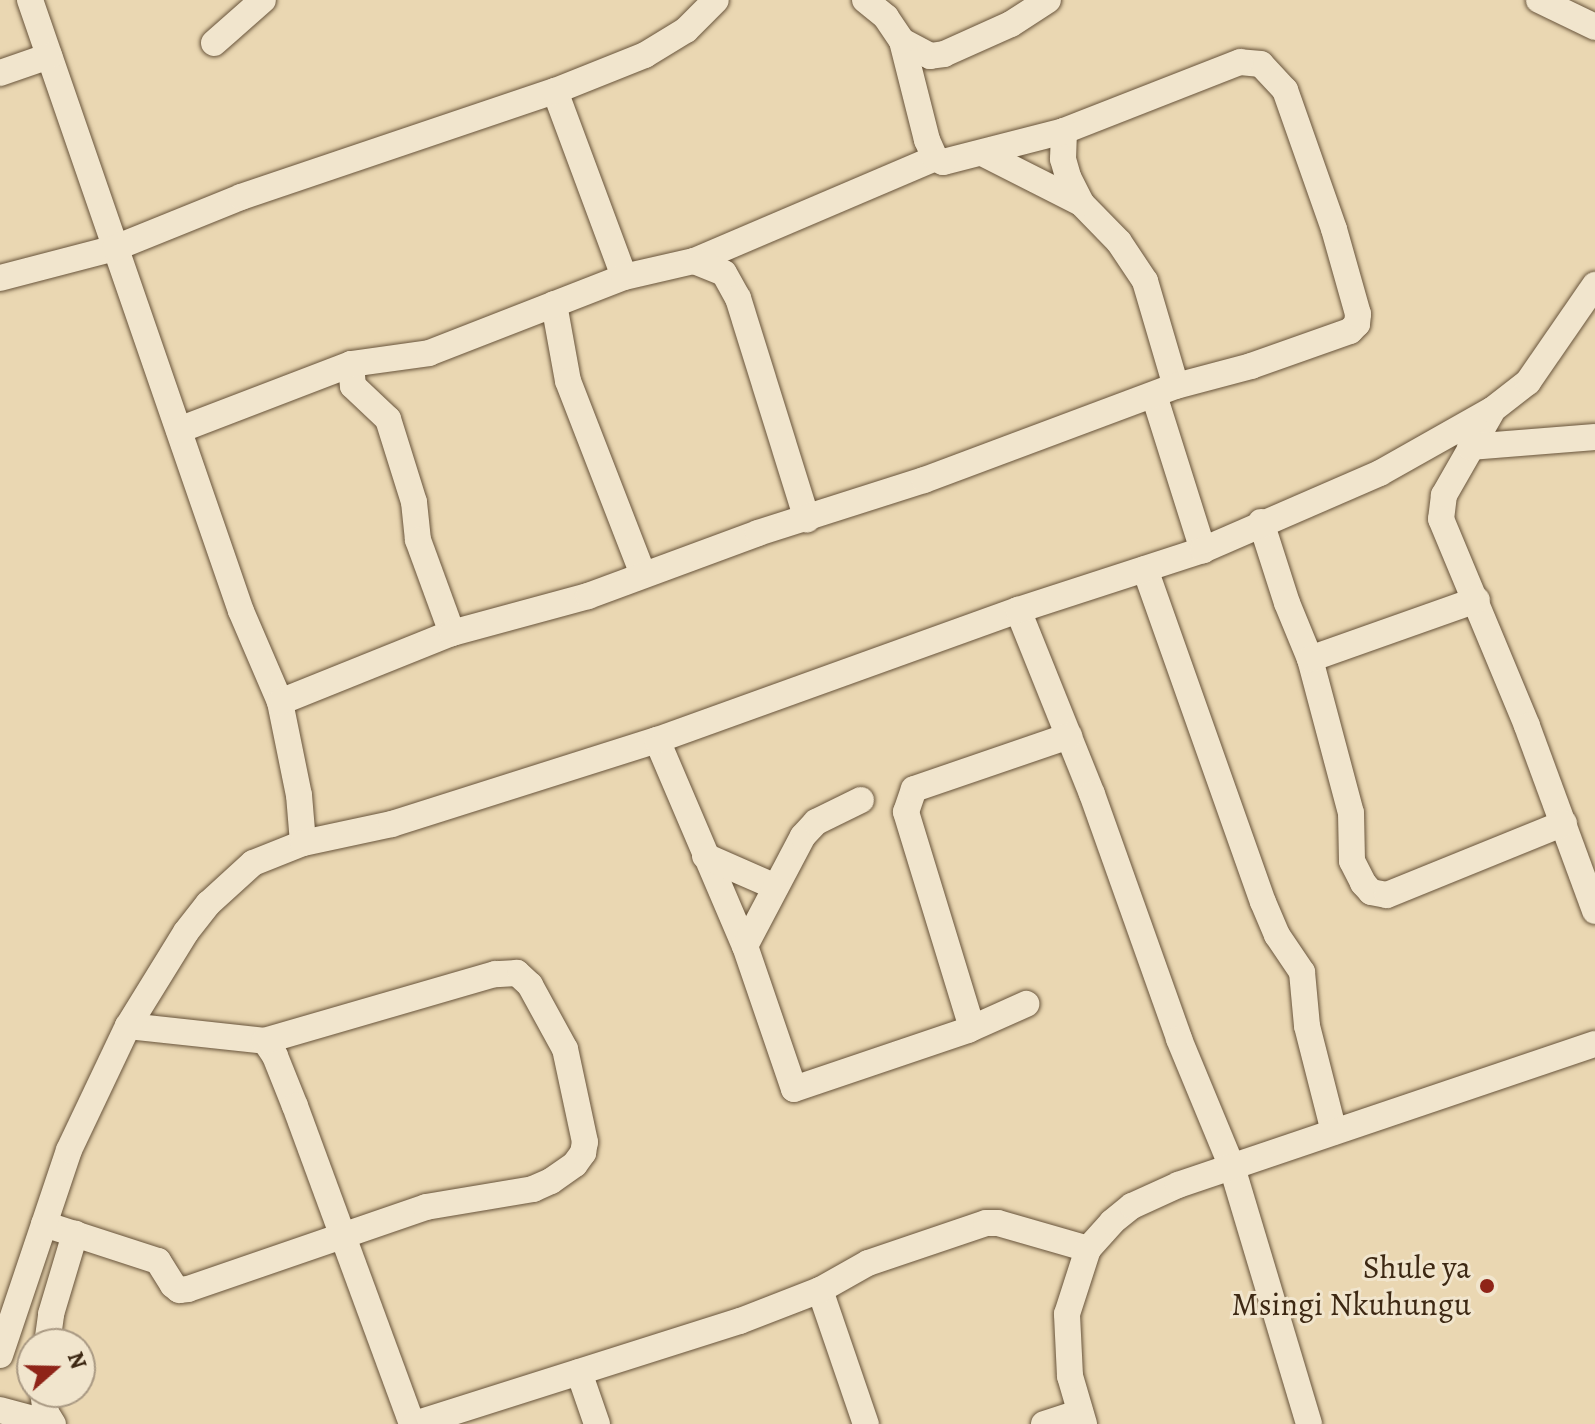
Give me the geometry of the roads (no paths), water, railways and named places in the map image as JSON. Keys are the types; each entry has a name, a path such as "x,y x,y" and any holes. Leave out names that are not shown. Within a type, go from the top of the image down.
{"street":[{"path":"30,0 241,611 280,702 299,795 303,843"},
{"path":"214,43 263,0"},
{"path":"0,278 115,248 241,197 555,91 645,55 686,30 716,0"},
{"path":"865,0 886,17 902,41 927,140 935,158"},
{"path":"902,41 930,56 944,54 1011,24 1048,0"},
{"path":"1539,0 1595,27"},
{"path":"0,73 49,56"},
{"path":"179,430 351,364 429,353 624,277 694,261 935,158 952,162 1064,131 1240,62 1261,64 1285,90 1334,229 1358,314 1357,324 1350,331 1251,366 1165,391 588,596 452,633 280,702"},
{"path":"555,91 624,277"},
{"path":"1064,131 1063,159 1081,203"},
{"path":"982,153 1081,203 1119,242 1145,281 1165,391 1203,550"},
{"path":"694,261 724,273 738,298 807,519"},
{"path":"0,1355 69,1150 128,1026 154,979 208,904 253,863 303,843 392,824 657,740 1018,610 1203,550 1261,522 1380,473 1492,410 1528,382 1595,285"},
{"path":"554,304 568,381 643,574"},
{"path":"351,364 353,386 388,419 414,502 418,540 452,633"},
{"path":"1492,410 1444,495 1441,519 1477,600 1595,911"},
{"path":"1470,447 1595,437"},
{"path":"1261,522 1287,603 1310,659 1351,813 1352,861 1371,892 1387,895 1408,888 1564,823"},
{"path":"1145,569 1263,902 1277,935 1302,972 1307,1026 1334,1132"},
{"path":"1310,659 1477,600"},
{"path":"1018,610 1069,736 1179,1039 1232,1167 1309,1424"},
{"path":"972,1028 906,812 914,789 1069,736"},
{"path":"657,740 745,946 794,1089 972,1028 1026,1004"},
{"path":"745,946 803,836 816,822 861,800"},
{"path":"705,856 776,887"},
{"path":"44,1224 158,1261 179,1290 426,1207 533,1189 575,1164 585,1142 565,1049 530,985 517,973 495,974 265,1041 128,1026"},
{"path":"265,1041 275,1056 295,1106 341,1237 414,1424 740,1321 820,1290 868,1263 986,1223 998,1223 1088,1249"},
{"path":"1044,1424 1082,1418 1070,1376 1067,1314 1088,1249 1112,1222 1132,1206 1232,1167 1595,1044"},
{"path":"49,1328 75,1234"},
{"path":"820,1290 866,1424"},
{"path":"579,1372 597,1424"},
{"path":"0,1410 52,1424"}],"place":[{"name":"Shule ya Msingi Nkuhungu","path":"1487,1286"}]}
